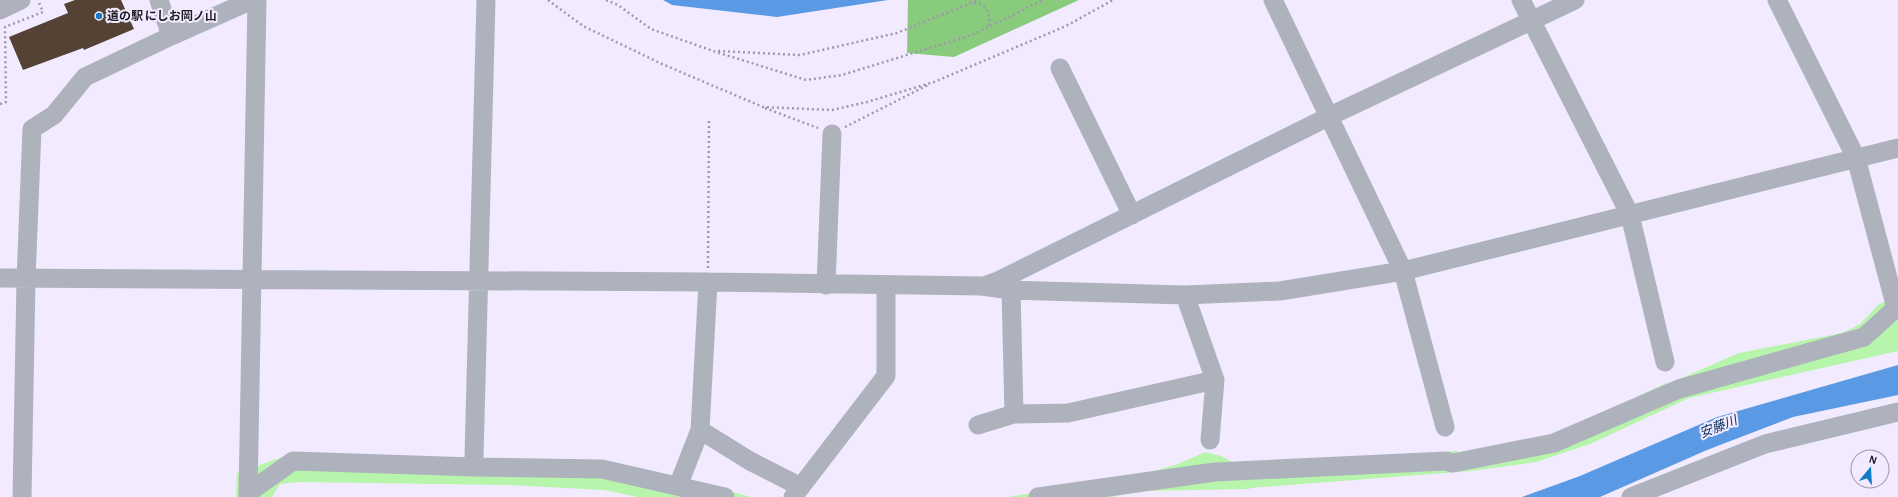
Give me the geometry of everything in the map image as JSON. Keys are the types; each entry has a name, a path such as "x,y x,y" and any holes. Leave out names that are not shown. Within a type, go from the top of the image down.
{"street":[{"path":"0,10 21,0"},
{"path":"159,0 171,36"},
{"path":"22,497 26,280 32,129 54,115 85,77 171,36 252,0"},
{"path":"248,495 256,0"},
{"path":"474,457 486,0"},
{"path":"1273,0 1403,271 1445,427"},
{"path":"1521,0 1630,215 1665,362"},
{"path":"982,286 998,281 1328,117 1574,0"},
{"path":"1038,497 1215,472 1446,461 1453,463 1554,443 1680,389 1864,337 1897,308 1856,158 1777,0"},
{"path":"1060,68 1132,214"},
{"path":"826,285 832,134"},
{"path":"0,278 26,280 251,279 479,282 708,282 826,285 982,286 1011,290 1185,295 1280,291 1403,271 1898,148"},
{"path":"678,486 700,430 708,282"},
{"path":"700,430 750,460 797,492 886,376 886,285"},
{"path":"1011,290 1014,414"},
{"path":"1185,295 1215,380 1210,440"},
{"path":"978,425 1014,414 1068,413 1215,380"},
{"path":"1631,497 1765,444 1898,412"},
{"path":"248,495 293,461 474,467 602,469 725,497"}],"path":[{"path":"0,104 6,102 5,26 44,12 38,0"},
{"path":"548,0 583,26 662,64 763,107 832,134 934,82 1066,26 1113,0"},
{"path":"606,0 618,5 650,29 713,51 806,80 842,75 972,35 1043,0"},
{"path":"713,51 800,55 897,33 978,0"},
{"path":"972,3 980,2 987,10 990,23 982,30"},
{"path":"763,107 832,110 867,102 934,82"},
{"path":"708,282 709,120"}],"green space":[{"path":"908,0 1079,0 954,57 907,53"},
{"path":"1898,296 1898,351 1689,398 1590,444 1536,462 1471,471 1250,489 1143,491 1111,497 1008,497 1138,476 1178,464 1205,452 1221,456 1238,465 1458,451 1459,453 1555,436 1666,383 1668,384 1739,353 1842,333 1860,324 1879,304"},
{"path":"291,454 676,477 751,497 638,497 604,490 507,485 298,482 280,484 272,497 236,497 237,473"}],"water":[{"path":"663,0 888,0 777,17 672,5"},
{"name":"安藤川","path":"1898,365 1898,395 1793,417 1707,450 1600,497 1522,497 1580,476 1717,417"}],"building":[{"path":"75,0 121,0 134,29 84,50 83,48 23,70 9,37 68,13 64,4"}],"place":[{"name":"道の駅 にしお岡ノ山","path":"99,16"}]}
